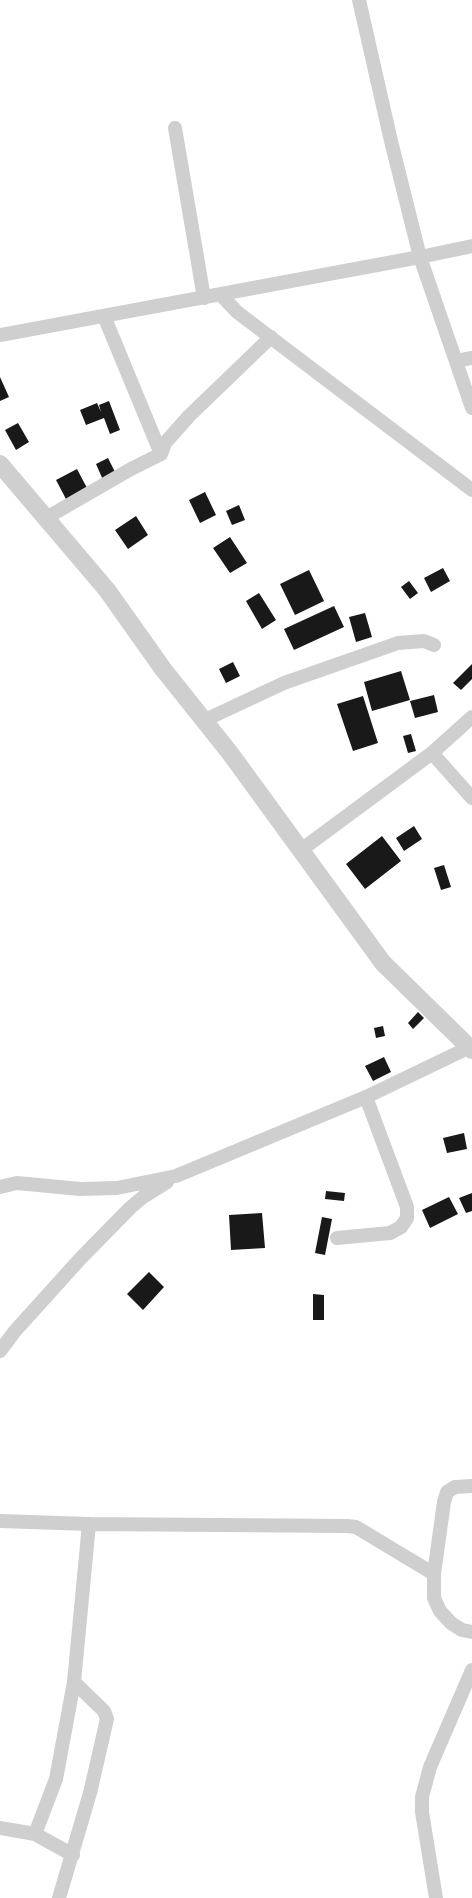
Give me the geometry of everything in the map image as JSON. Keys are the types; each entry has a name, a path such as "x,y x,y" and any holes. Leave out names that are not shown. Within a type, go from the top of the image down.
{"street":[{"path":"359,0 420,257 472,408"},
{"path":"175,128 204,298"},
{"path":"0,335 472,246"},
{"path":"220,294 237,312 472,490"},
{"path":"104,316 161,454"},
{"path":"46,518 161,454 165,444 189,416 271,337"},
{"path":"456,361 472,358"},
{"path":"0,464 107,590 163,669 204,720 383,963 471,1048 366,1097 176,1176 143,1196 80,1259 15,1331 0,1351"},
{"path":"204,720 284,683 398,643 424,641 434,645"},
{"path":"301,850 432,753 472,717"},
{"path":"432,753 472,798"},
{"path":"337,1238 390,1233 401,1227 407,1218 407,1207 366,1097"},
{"path":"0,1187 18,1183 80,1189 116,1188 176,1176"},
{"path":"472,1486 455,1487 447,1492 434,1574 434,1598 440,1611 451,1623 472,1632"},
{"path":"0,1521 356,1527 434,1574"},
{"path":"35,1834 49,1802 56,1779 74,1682 89,1524"},
{"path":"436,1898 422,1812 422,1797 430,1767 472,1670"},
{"path":"59,1898 90,1793 107,1719 104,1712 74,1682"},
{"path":"0,1828 35,1834 73,1855"}],"building":[{"path":"0,377 9,397 0,401"},
{"path":"109,401 120,430 110,434 104,418 86,425 80,410 97,403 101,412 99,405"},
{"path":"18,423 29,442 16,450 5,430"},
{"path":"108,458 116,474 103,480 96,464"},
{"path":"77,469 87,488 66,499 56,480"},
{"path":"205,492 216,515 200,523 189,500"},
{"path":"239,505 245,520 232,525 226,511"},
{"path":"136,516 148,535 128,549 115,530"},
{"path":"230,537 247,563 230,573 213,548"},
{"path":"443,568 450,581 431,592 424,578"},
{"path":"309,570 324,601 295,615 280,584"},
{"path":"409,581 418,593 410,599 401,587"},
{"path":"259,593 276,620 262,629 246,601"},
{"path":"334,606 344,627 294,650 284,629"},
{"path":"365,613 372,637 356,642 349,617"},
{"path":"233,662 240,676 226,683 219,669"},
{"path":"472,664 472,679 461,690 453,683"},
{"path":"401,671 410,700 372,711 364,682"},
{"path":"434,695 438,712 415,718 410,701"},
{"path":"363,696 378,743 353,751 337,704"},
{"path":"411,734 416,751 408,753 403,736"},
{"path":"414,826 422,839 404,851 396,838"},
{"path":"382,836 401,861 365,889 346,864"},
{"path":"444,865 451,887 441,890 434,868"},
{"path":"418,1012 424,1018 413,1029 408,1023"},
{"path":"383,1026 385,1036 376,1038 374,1028"},
{"path":"384,1057 391,1072 373,1081 365,1066"},
{"path":"464,1133 467,1149 447,1153 443,1138"},
{"path":"326,1191 345,1193 344,1201 325,1199"},
{"path":"472,1193 472,1211 466,1213 459,1198"},
{"path":"449,1197 458,1214 430,1228 422,1210"},
{"path":"262,1213 265,1248 231,1250 229,1215"},
{"path":"322,1217 332,1219 325,1255 315,1253"},
{"path":"149,1272 164,1287 143,1310 127,1294"},
{"path":"313,1294 324,1295 324,1320 313,1320"}]}
